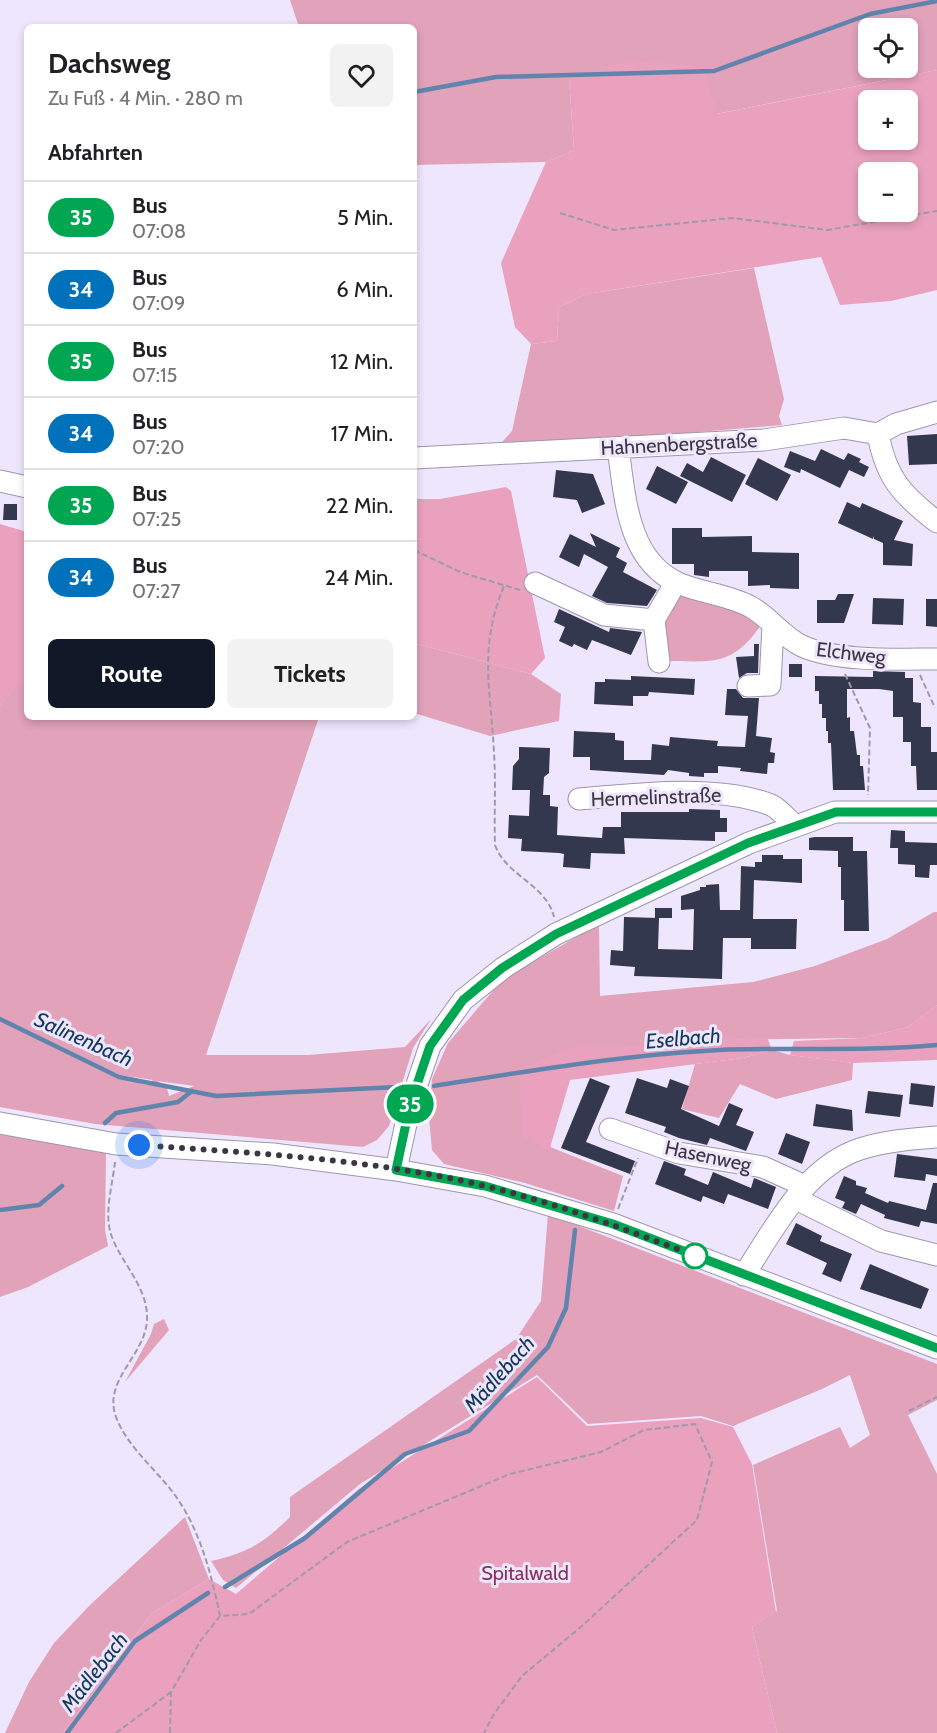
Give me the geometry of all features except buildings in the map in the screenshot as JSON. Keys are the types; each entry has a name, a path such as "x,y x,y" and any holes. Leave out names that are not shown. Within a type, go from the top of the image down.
{"street":[{"path":"937,412 896,424 878,434 883,461 899,490 937,522"},
{"name":"Hahnenbergstraße","path":"417,458 764,440 844,428 878,434"},
{"name":"Elchweg","path":"618,448 626,504 634,534 651,565 676,582 751,607 801,646 836,654 937,659"},
{"path":"0,481 24,487"},
{"path":"659,662 654,620 676,582"},
{"path":"535,583 604,615 654,620"},
{"path":"748,686 771,685 773,624"},
{"name":"Hermelinstraße","path":"579,799 634,794 731,794 773,806 795,826"},
{"path":"396,1170 410,1105 430,1046 463,1000 502,968 556,934 748,843 795,826 836,812 937,812"},
{"path":"0,1123 116,1143 273,1154 396,1170 485,1186 613,1224 937,1348"},
{"name":"Hasenweg","path":"610,1129 679,1153 764,1167 800,1193 881,1241 937,1255"},
{"path":"744,1275 800,1193 837,1160 858,1149 886,1142 937,1137"}],"path":[{"path":"560,213 614,230 732,219 827,230 937,211"},
{"path":"417,551 460,572 504,586 531,591 535,583"},
{"path":"504,586 493,614 486,657 492,720 495,845 498,855 544,895 552,908 556,934"},
{"path":"836,654 870,728 868,812"},
{"path":"912,659 935,708"},
{"path":"613,1224 644,1141"},
{"path":"116,1143 109,1226 145,1297 147,1317 146,1334 118,1380 113,1404 124,1431 180,1501 209,1570 220,1616"},
{"path":"909,1411 937,1397"},
{"path":"116,1733 171,1692 201,1640 220,1616 249,1614 347,1542 510,1474 601,1452 644,1430 695,1424 712,1462 698,1520 582,1626 522,1676 494,1714 484,1733"},
{"path":"170,1733 171,1692"}],"shaded area":[{"path":"290,0 937,0 937,70 918,74 918,18 858,18 858,78 897,78 716,114 569,78 574,150 546,162 417,165 417,24 298,24"},
{"path":"754,268 784,399 779,416 782,425 496,449 512,431 531,344 557,341 559,307 587,294"},
{"path":"677,594 745,614 761,625 740,649 730,655 708,661 664,661 661,620"},
{"path":"417,644 531,674 561,694 559,721 490,736 417,714"},
{"path":"19,684 24,685 24,720 318,720 206,1055 308,1055 405,1047 431,1019 413,1048 389,1126 377,1140 363,1147 95,1124 0,1107 0,1019 119,1077 147,1085 153,1080 120,1075 0,1017 0,705","holes":["157,1081 194,1086 169,1096 166,1085"]},
{"path":"937,912 937,1005 908,1027 862,1038 688,1040 679,1050 571,1047 550,1147 623,1176 614,1211 525,1183 444,1164 432,1150 429,1118 432,1079 448,1043 503,979 599,924 600,996 753,982 815,966 887,939"},
{"path":"772,1050 790,1055 853,1063 852,1080 776,1099 740,1084 719,1118 682,1109 695,1064 743,1058"},
{"path":"0,1130 106,1150 105,1230 108,1246 28,1287 0,1297"},
{"path":"548,1214 937,1364 937,1400 908,1415 937,1474 937,1733 777,1733 752,1627 777,1611 753,1465 840,1427 850,1448 870,1435 850,1375 733,1426 701,1416 588,1424 537,1375 360,1484 236,1588 223,1580 211,1561 245,1550 272,1534 290,1517 290,1497 516,1339 541,1301"},
{"path":"164,1319 169,1330 125,1382 154,1324"},
{"path":"185,1517 209,1579 151,1614 63,1733 5,1733 29,1682 54,1643 90,1605"}],"green space":[{"path":"633,60 704,67 717,114 897,78 918,78 918,74 937,70 937,290 891,301 840,305 821,257 587,294 559,307 557,341 531,344 515,327 501,263 546,162 574,150 569,78"},
{"path":"506,487 511,491 545,658 531,674 417,644 417,499 440,499"},
{"path":"0,524 24,531 24,686 19,685 0,705"},
{"path":"937,1005 937,1060 853,1063 790,1055 794,1041 862,1038 908,1027"},
{"path":"767,1037 772,1050 743,1058 570,1080 549,1151 521,1135 520,1068 571,1047 639,1045 648,1051 679,1050 688,1040"},
{"name":"Spitalwald","path":"537,1377 587,1426 701,1418 733,1427 752,1464 776,1612 752,1627 777,1733 63,1733 151,1614 209,1579 236,1594 360,1488"}],"waterway":[{"path":"417,91 496,77 714,71 870,14 937,1"},
{"name":"Eselbach","path":"0,1019 119,1077 216,1096 397,1087"},
{"name":"Eselbach","path":"434,1086 576,1064 683,1052 937,1045"},
{"path":"105,1123 116,1113 178,1102 192,1091"},
{"path":"0,1210 39,1205 62,1186"},
{"name":"Mädlebach","path":"225,1587 305,1538 405,1454 469,1431 548,1347 566,1308 575,1230"},
{"name":"Mädlebach","path":"67,1733 135,1641 208,1593"}],"bus line":[{"name":"35","path":"937,812 836,812 748,843 556,934 502,968 463,1000 430,1046 410,1105 396,1170 485,1186 613,1224 937,1348"}],"route":[{"path":"139,1145 273,1154 396,1170 485,1186 613,1224 701,1258 695,1256"}],"water label":[{"name":"Salinenbach","path":"84,1039"}]}
